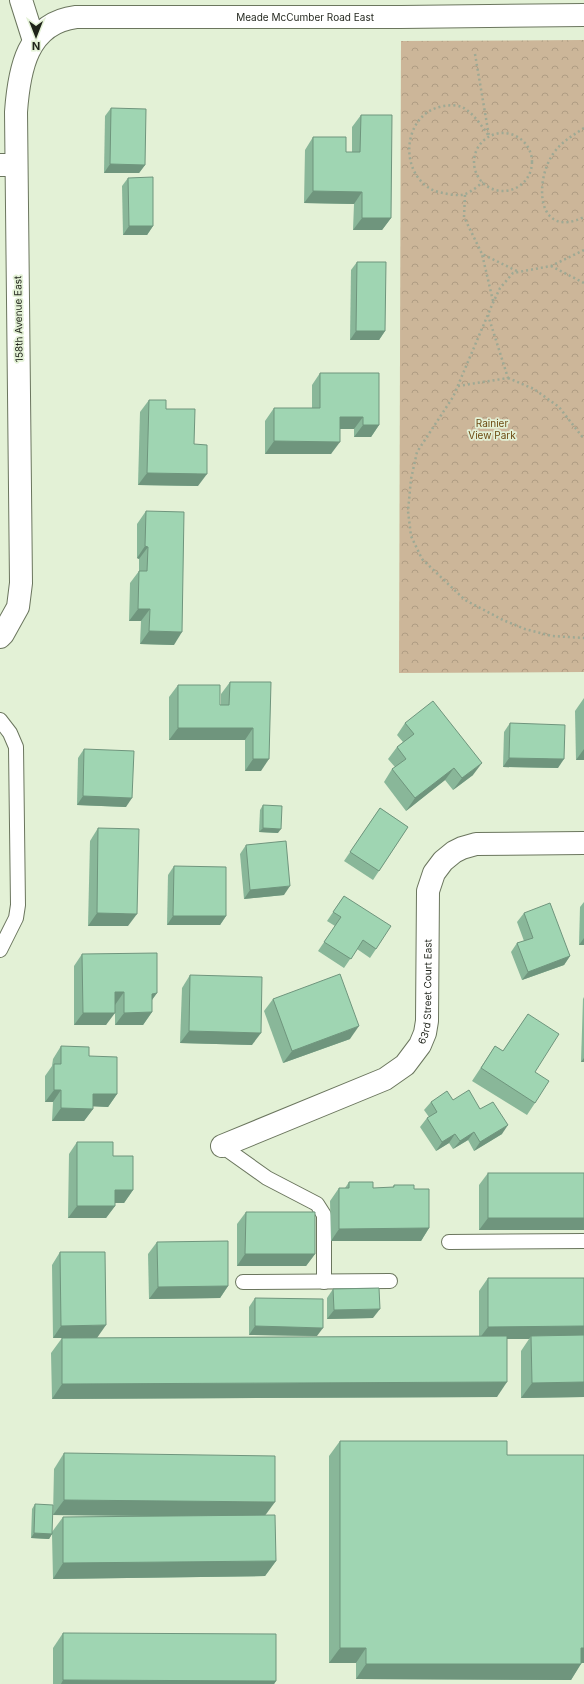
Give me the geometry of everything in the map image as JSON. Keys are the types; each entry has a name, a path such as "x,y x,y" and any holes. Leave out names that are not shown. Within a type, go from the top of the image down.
{"street":[{"path":"21,0 34,41"},
{"name":"Meade McCumber Road East","path":"34,41 52,23 64,18 76,17 401,17 584,15"},
{"name":"158th Avenue East","path":"0,637 4,634 18,607 21,583 8,165 17,96 23,66 34,41"},
{"name":"63rd Street Court East","path":"222,1146 385,1079 405,1065 420,1045 427,1021 428,891 434,873 443,861 454,852 476,844 584,843"}],"lane":[{"path":"0,720 10,733 16,747 18,905 16,918 0,950"},
{"path":"222,1146 267,1178 317,1204 324,1215 324,1282"},
{"path":"449,1242 584,1241"},
{"path":"243,1282 390,1281"}],"path":[{"path":"476,54 489,136"},
{"path":"483,182 465,195 438,192 426,185 412,169 409,147 414,126 424,115 432,110 452,105 462,107 472,114 489,136"},
{"path":"584,128 561,144 552,155 546,168 542,187 544,208 554,219 571,221 584,217"},
{"path":"508,132 519,136 527,144 532,154 533,166 529,177 521,185 511,190 499,191 488,187 480,179 475,169 474,157 478,146 489,136 496,133 508,132"},
{"path":"465,195 464,217 482,254 494,301"},
{"path":"584,250 551,266 513,273 500,288 487,315 453,397 417,452 411,479 408,511 411,536 422,559 465,600 503,620 525,629 552,636 584,638"},
{"path":"482,254 520,272"},
{"path":"551,266 584,283"},
{"path":"487,315 508,378"},
{"path":"458,386 508,378 534,389 559,406 584,439"}],"green space":[{"name":"Rainier View Park","path":"584,40 584,672 399,673 401,41"}],"building":[{"path":"111,108 146,109 145,165 110,164"},
{"path":"361,115 392,115 391,218 362,218 362,192 313,191 313,137 346,137 346,152 360,152"},
{"path":"153,177 153,226 129,226 128,178"},
{"path":"357,262 386,262 385,331 356,331"},
{"path":"320,373 379,373 379,425 363,425 363,417 340,417 340,442 274,441 274,408 320,408"},
{"path":"149,400 166,400 166,409 195,409 194,444 207,445 207,474 147,473"},
{"path":"146,511 184,512 182,632 149,631 150,609 138,609 139,571 147,571 148,547 145,546"},
{"path":"230,682 271,682 269,759 253,759 253,728 178,728 178,685 220,685 220,705 229,705"},
{"path":"433,701 482,763 462,778 454,768 415,798 392,769 406,759 397,747 414,734 405,723"},
{"path":"510,723 565,725 564,759 509,758"},
{"path":"84,749 134,751 132,798 83,796"},
{"path":"263,805 282,806 281,829 263,828"},
{"path":"380,808 408,827 379,871 350,852"},
{"path":"98,828 139,829 137,914 97,913"},
{"path":"286,841 290,886 250,890 246,845"},
{"path":"174,866 226,867 226,916 173,916"},
{"path":"344,896 391,926 376,949 363,940 351,959 324,942 341,917 333,912"},
{"path":"550,903 570,956 528,972 517,943 533,938 524,913"},
{"path":"157,953 157,993 152,994 152,1012 124,1013 124,992 115,992 115,1013 83,1013 82,954"},
{"path":"340,974 359,1026 292,1051 273,999"},
{"path":"190,975 262,977 261,1033 189,1031"},
{"path":"528,1014 559,1034 535,1072 549,1081 535,1103 481,1068 495,1046 503,1051"},
{"path":"61,1046 89,1047 89,1056 117,1057 117,1094 93,1094 93,1109 61,1108 61,1090 54,1090 54,1064 61,1064"},
{"path":"469,1090 480,1109 493,1102 508,1125 480,1142 474,1132 460,1141 455,1134 442,1142 427,1118 437,1112 431,1102 447,1091 453,1100"},
{"path":"77,1142 113,1142 113,1156 133,1156 133,1190 115,1190 115,1206 77,1206"},
{"path":"488,1173 584,1173 584,1218 488,1218"},
{"path":"349,1182 373,1182 373,1188 394,1187 394,1185 414,1185 414,1189 429,1189 429,1228 339,1229 339,1188 349,1188"},
{"path":"246,1212 315,1212 315,1254 245,1254"},
{"path":"228,1241 228,1286 158,1287 157,1242"},
{"path":"60,1252 105,1252 106,1325 61,1326"},
{"path":"488,1278 584,1278 584,1326 488,1327"},
{"path":"379,1288 380,1309 334,1310 333,1289"},
{"path":"255,1298 323,1299 323,1328 255,1326"},
{"path":"584,1335 584,1382 532,1383 531,1336"},
{"path":"507,1336 507,1382 62,1384 62,1338"},
{"path":"340,1441 507,1441 507,1455 584,1455 584,1648 581,1648 581,1664 366,1664 366,1648 340,1648"},
{"path":"64,1453 275,1456 275,1502 64,1500"},
{"path":"35,1504 53,1505 52,1534 34,1533"},
{"path":"275,1515 276,1561 63,1563 63,1517"},
{"path":"63,1633 276,1634 276,1681 63,1680"}]}
